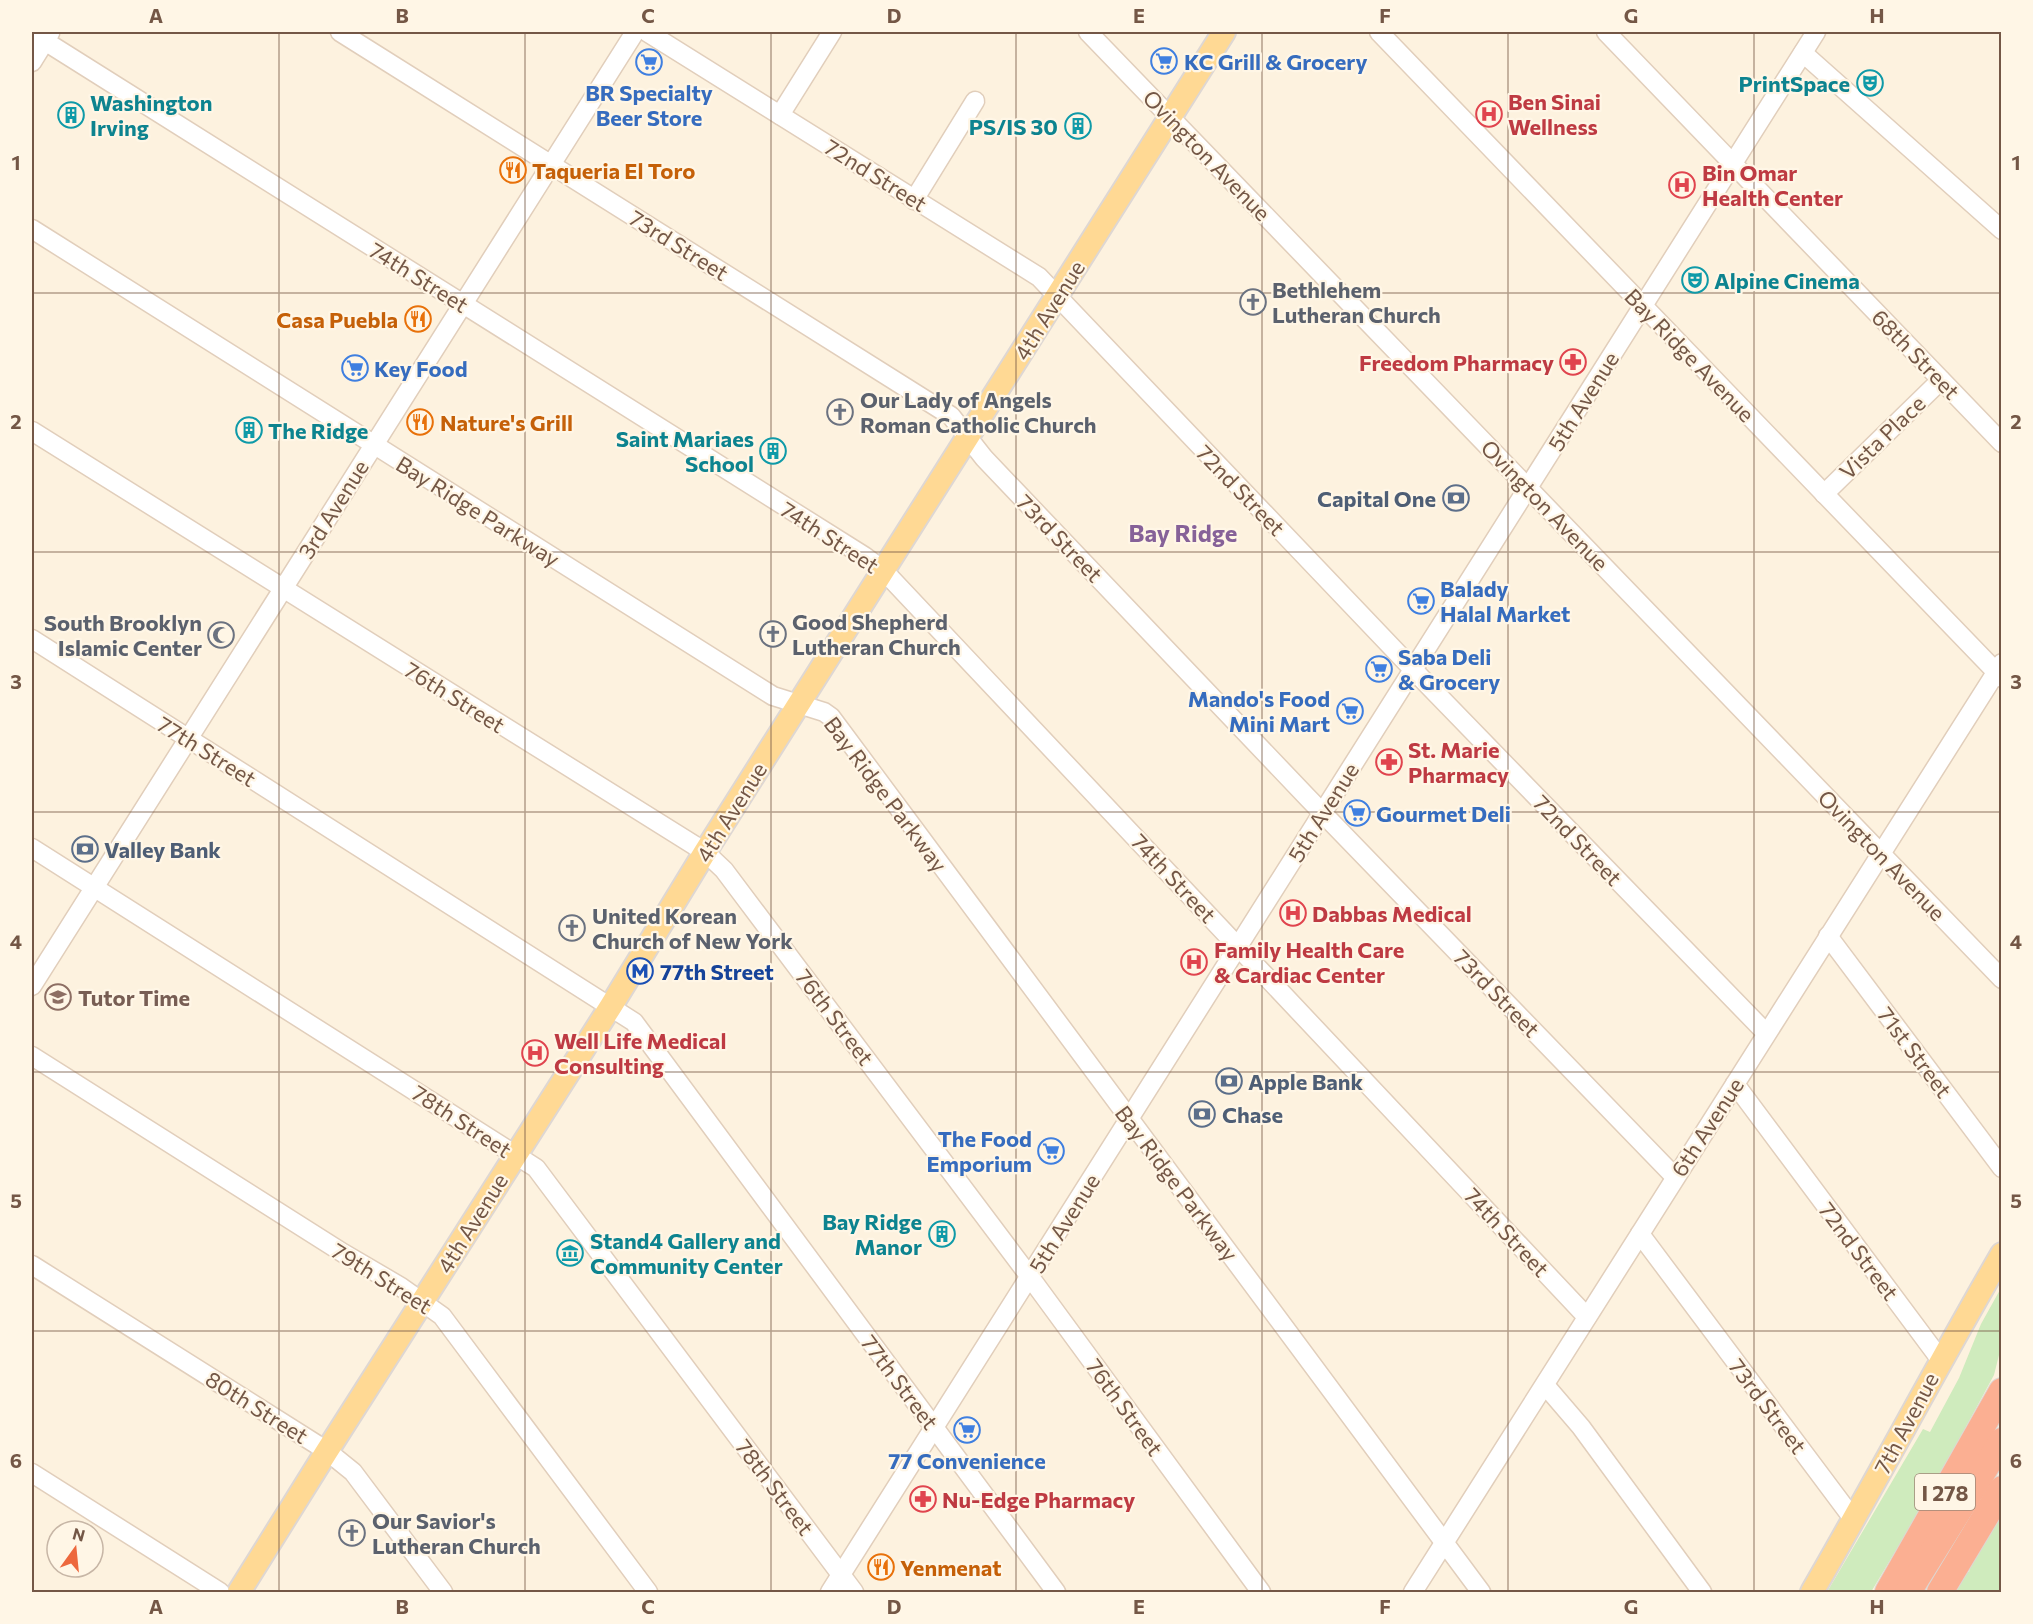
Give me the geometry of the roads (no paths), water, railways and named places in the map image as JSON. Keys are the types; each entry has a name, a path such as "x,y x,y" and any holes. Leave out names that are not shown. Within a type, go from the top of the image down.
{"highway":[{"name":"I 278","path":"1887,1593 2001,1391"},
{"name":"I 278","path":"1908,1593 2001,1441"},
{"name":"I 278","path":"1927,1593 2001,1464"},
{"path":"1940,1593 2001,1488"}],"main road":[{"name":"4th Avenue","path":"239,1593 1224,32"},
{"name":"7th Avenue","path":"1812,1593 1854,1520 1940,1359 2001,1254"}],"street":[{"name":"73rd Street","path":"340,32 951,416 984,458 1675,1177"},
{"name":"3rd Avenue","path":"32,986 635,32"},
{"name":"72nd Street","path":"647,32 1039,277 1413,670 1766,1033"},
{"path":"780,115 832,32"},
{"name":"Ovington Avenue","path":"1088,32 2001,979"},
{"name":"Bay Ridge Avenue","path":"1379,32 1824,494 2000,671"},
{"name":"68th Street","path":"1606,32 2001,443"},
{"name":"5th Avenue","path":"830,1593 1816,32"},
{"path":"32,62 42,35"},
{"name":"74th Street","path":"42,35 462,304 864,555 883,570 1587,1317"},
{"path":"1803,53 2001,230"},
{"path":"914,200 975,101"},
{"name":"Bay Ridge Parkway","path":"32,229 773,696 824,712 831,717 1481,1593"},
{"name":"Vista Place","path":"1824,494 1941,380"},
{"name":"76th Street","path":"32,431 705,852 724,870 1030,1277 1261,1593"},
{"name":"77th Street","path":"32,639 634,1022 1056,1593"},
{"name":"6th Avenue","path":"1413,1593 1766,1033 2000,671"},
{"name":"78th Street","path":"32,848 536,1168 854,1593"},
{"name":"71st Street","path":"1828,936 2001,1168"},
{"name":"79th Street","path":"32,1056 442,1316 648,1593"},
{"name":"72nd Street","path":"1734,1084 1940,1359"},
{"name":"73rd Street","path":"1640,1234 1854,1520"},
{"name":"80th Street","path":"32,1265 327,1451 353,1472 443,1593"},
{"path":"1545,1385 1581,1427 1702,1593"},
{"path":"32,1473 220,1593"}],"place":[{"name":"KC Grill & Grocery","path":"1164,61"},
{"name":"BR Specialty Beer Store","path":"649,62"},
{"name":"PrintSpace","path":"1870,83"},
{"name":"Ben Sinai Wellness","path":"1489,114"},
{"name":"Washington Irving","path":"71,115"},
{"name":"PS/IS 30","path":"1078,126"},
{"name":"Taqueria El Toro","path":"513,170"},
{"name":"Bin Omar Health Center","path":"1682,185"},
{"name":"Alpine Cinema","path":"1695,280"},
{"name":"Bethlehem Lutheran Church","path":"1253,302"},
{"name":"Casa Puebla","path":"418,319"},
{"name":"Freedom Pharmacy","path":"1573,362"},
{"name":"Key Food","path":"355,368"},
{"name":"Our Lady of Angels Roman Catholic Church","path":"840,412"},
{"name":"Nature's Grill","path":"420,422"},
{"name":"The Ridge","path":"249,430"},
{"name":"Saint Mariaes School","path":"773,451"},
{"name":"Capital One","path":"1456,498"},
{"name":"Balady Halal Market","path":"1421,601"},
{"name":"Good Shepherd Lutheran Church","path":"773,634"},
{"name":"South Brooklyn Islamic Center","path":"221,635"},
{"name":"Saba Deli & Grocery","path":"1379,669"},
{"name":"Mando's Food Mini Mart","path":"1350,711"},
{"name":"St. Marie Pharmacy","path":"1389,762"},
{"name":"Gourmet Deli","path":"1357,813"},
{"name":"Valley Bank","path":"85,849"},
{"name":"Dabbas Medical","path":"1293,913"},
{"name":"United Korean Church of New York","path":"572,928"},
{"name":"Family Health Care & Cardiac Center","path":"1194,962"},
{"name":"77th Street","path":"640,971"},
{"name":"Tutor Time","path":"58,997"},
{"name":"Well Life Medical Consulting","path":"535,1053"},
{"name":"Apple Bank","path":"1229,1081"},
{"name":"Chase","path":"1202,1114"},
{"name":"The Food Emporium","path":"1051,1151"},
{"name":"Bay Ridge Manor","path":"942,1234"},
{"name":"Stand4 Gallery and Community Center","path":"570,1253"},
{"name":"77 Convenience","path":"967,1430"},
{"name":"Nu-Edge Pharmacy","path":"923,1499"},
{"name":"Our Savior's Lutheran Church","path":"352,1533"},
{"name":"Yenmenat","path":"881,1567"}],"district":[{"name":"Bay Ridge","path":"1183,532"}]}
